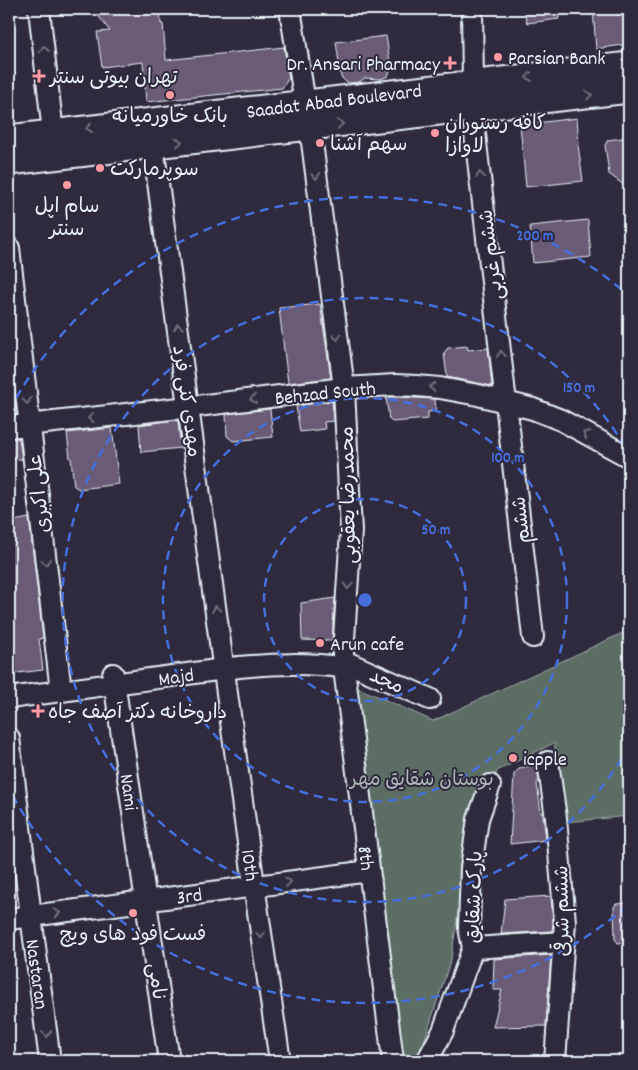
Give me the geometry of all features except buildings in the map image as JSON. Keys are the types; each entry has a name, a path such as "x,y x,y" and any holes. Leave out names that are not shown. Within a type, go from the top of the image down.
{"main road":[{"name":"Saadat Abad Boulevard","path":"9,138 629,65"},
{"name":"Saadat Abad Boulevard","path":"9,162 629,90"},
{"path":"263,133 258,120 259,114 264,108"}],"street":[{"path":"40,9 53,132"},
{"path":"290,9 305,103"},
{"path":"472,9 473,84"},
{"name":"ششم غربی","path":"472,108 507,402"},
{"name":"محمدرضا یعقوبی","path":"310,127 344,388 351,530 344,661"},
{"name":"مهدی کنی فرد","path":"153,145 223,663"},
{"name":"علی اکبری","path":"9,248 61,686"},
{"name":"Behzad South","path":"9,427 344,388 395,385 440,388 478,395 533,410 561,420 629,457"},
{"name":"ششم","path":"507,402 533,637"},
{"name":"Majd","path":"9,689 61,686 223,663 262,665 323,664 344,661"},
{"name":"مجد","path":"344,661 430,700"},
{"name":"8th","path":"344,661 393,1061"},
{"name":"10th","path":"223,663 280,1061"},
{"name":"Nami","path":"114,679 146,901"},
{"name":"Majd","path":"9,698 61,686"},
{"name":"Nastaran","path":"9,738 50,1061"},
{"name":"ششم شرقی","path":"548,762 556,818 565,922 555,1061"},
{"name":"پارک شقایق","path":"427,1061 443,1031 473,948 470,928 471,868 478,819 490,785"},
{"name":"3rd","path":"9,919 369,871"},
{"name":"نامی","path":"146,901 169,1061"},
{"path":"473,948 564,942"}],"green space":[{"name":"بوستان شقایق مهر","path":"629,630 629,816 566,822 554,743 497,771 494,781 475,802 451,959 422,1048 411,1061 396,1061 354,686 433,721"}],"place":[{"name":"Parsian Bank","path":"498,57"},
{"name":"Dr. Ansari Pharmacy","path":"450,63"},
{"name":"تهران بیوتی سنتر","path":"39,76"},
{"name":"بانک خاورمیانه","path":"170,95"},
{"name":"کافه رستوران لاوازا","path":"435,133"},
{"name":"سهم آشنا","path":"320,143"},
{"name":"سوپرمارکت","path":"100,168"},
{"name":"سام اپل سنتر","path":"67,185"},
{"name":"Arun cafe","path":"320,643"},
{"name":"داروخانه دکتر آصف جاه","path":"38,711"},
{"name":"icpple","path":"513,758"},
{"name":"فست فود های ویچ","path":"133,913"}]}
